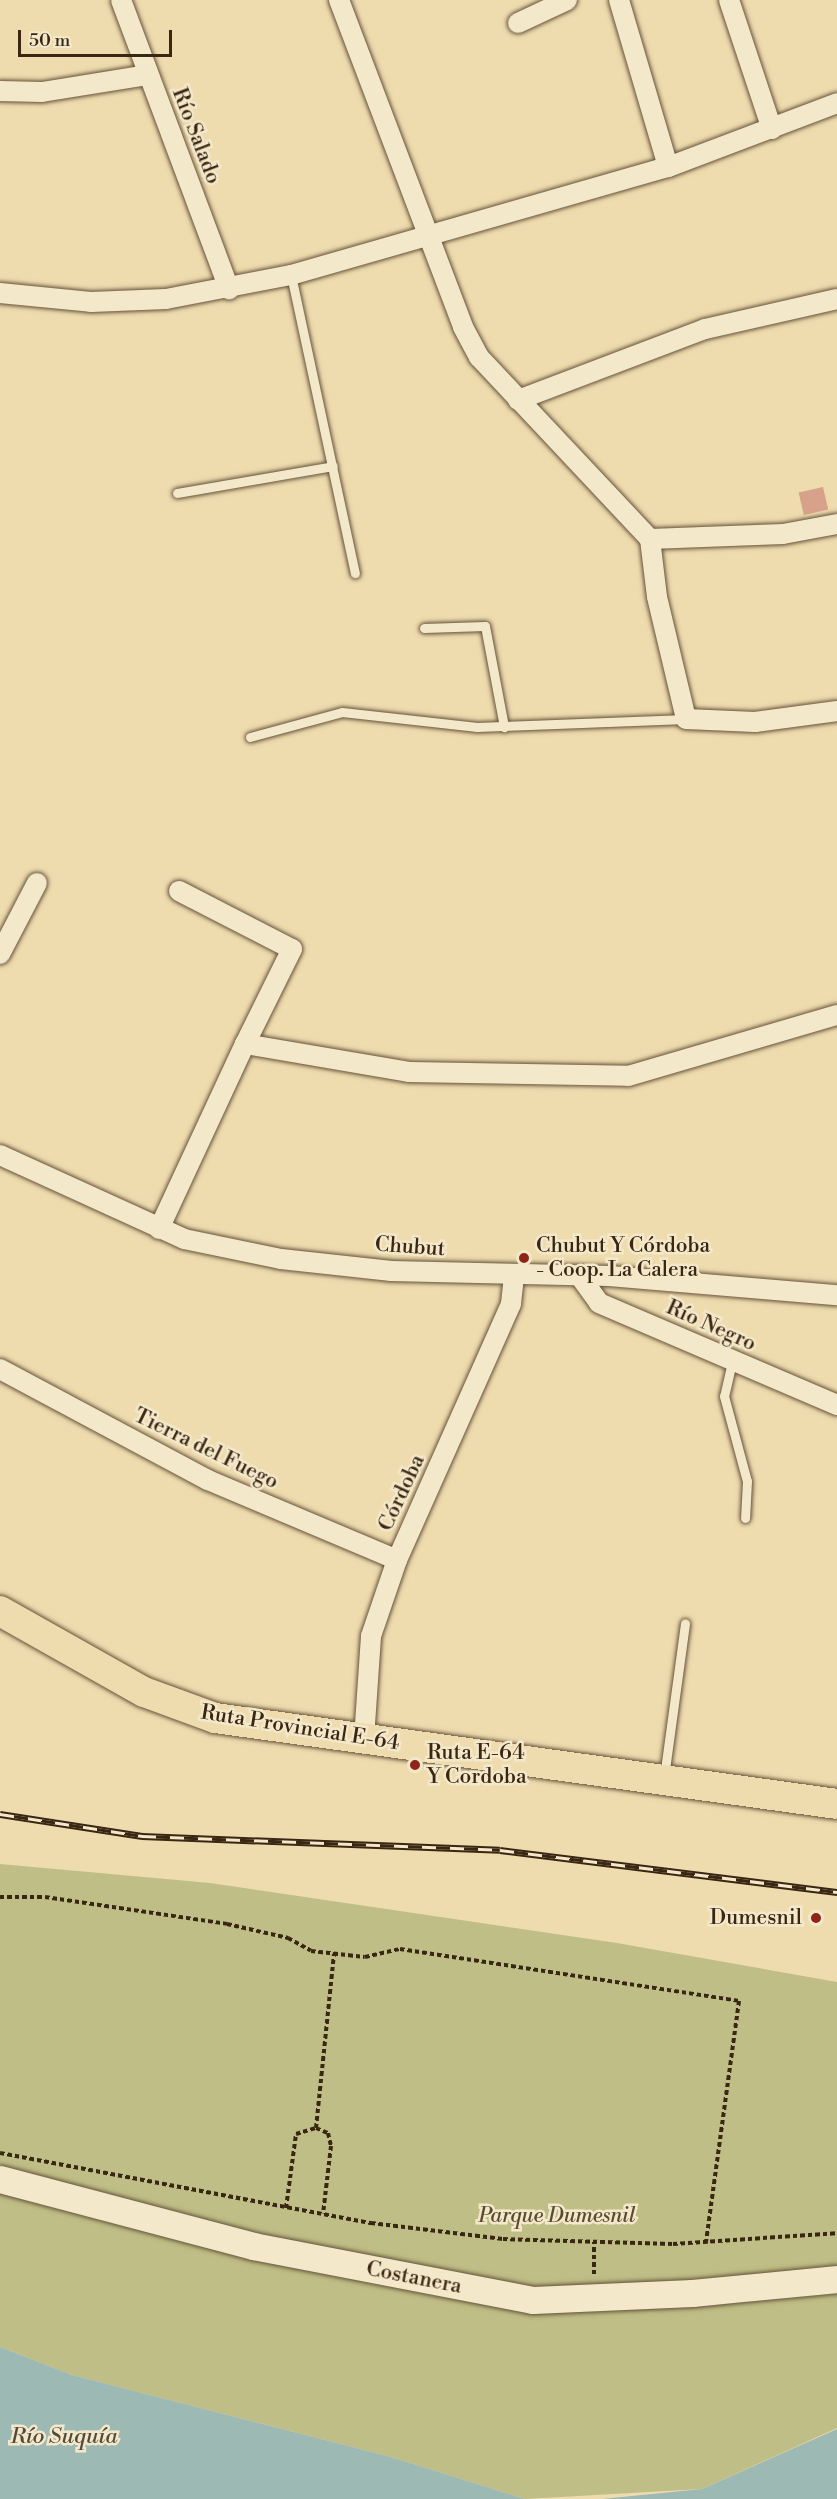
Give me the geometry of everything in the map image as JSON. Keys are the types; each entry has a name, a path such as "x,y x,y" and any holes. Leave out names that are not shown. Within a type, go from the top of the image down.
{"main road":[{"name":"Ruta Provincial E-64","path":"0,1611 176,1706 225,1719 837,1804"}],"street":[{"name":"Río Salado","path":"121,0 147,75 229,289"},
{"path":"339,0 463,327 479,357 650,538 657,597 686,719 755,722 837,711"},
{"path":"518,23 567,0"},
{"path":"619,0 669,167"},
{"path":"729,0 772,129"},
{"path":"0,91 42,92 147,75"},
{"path":"0,293 91,302 229,289 291,275 669,167 837,103"},
{"path":"518,400 673,339 837,299"},
{"path":"650,538 783,534 837,524"},
{"path":"0,954 38,883"},
{"path":"159,1229 292,949 179,891"},
{"path":"245,1044 409,1072 628,1076 837,1014"},
{"name":"Chubut","path":"0,1155 159,1229 226,1249 314,1263 514,1275 579,1275 837,1295"},
{"name":"Córdoba","path":"364,1739 371,1636 397,1560 511,1304 514,1275"},
{"name":"Río Negro","path":"579,1275 599,1303 732,1362 837,1405"},
{"name":"Tierra del Fuego","path":"0,1369 208,1480 397,1560"},
{"name":"Costanera","path":"0,2179 253,2246 533,2300 837,2279"}],"lane":[{"path":"291,275 355,573"},
{"path":"177,493 333,466"},
{"path":"424,628 484,627 504,727"},
{"path":"250,737 342,712 504,727 686,719"},
{"path":"732,1362 724,1396 747,1481 745,1518"},
{"path":"664,1780 685,1623"}],"path":[{"path":"0,1897 45,1897 227,1924 334,1954 365,1957 400,1949 739,2001 706,2243"},
{"path":"316,2128 334,1954"},
{"path":"286,2208 296,2134 316,2128 328,2133 332,2146 323,2214"},
{"path":"0,2153 286,2208 503,2239 706,2243 837,2233"},
{"path":"593,2297 594,2242"}],"green space":[{"name":"Parque Dumesnil","path":"0,1864 210,1883 617,1943 837,1982 837,2428 702,2489 525,2499 391,2457 72,2375 0,2347"}],"water":[{"name":"Río Suquía","path":"0,2347 72,2375 391,2457 525,2499 0,2499"},
{"path":"837,2429 837,2499 602,2499 702,2489"}],"building":[{"path":"823,487 828,509 804,515 799,493"}],"railway":[{"path":"0,1814 142,1836 500,1850 837,1892"}],"place":[{"name":"Chubut Y Córdoba - Coop. La Calera","path":"524,1258"},
{"name":"Ruta E-64 Y Cordoba","path":"415,1765"},
{"name":"Dumesnil","path":"816,1918"}]}
